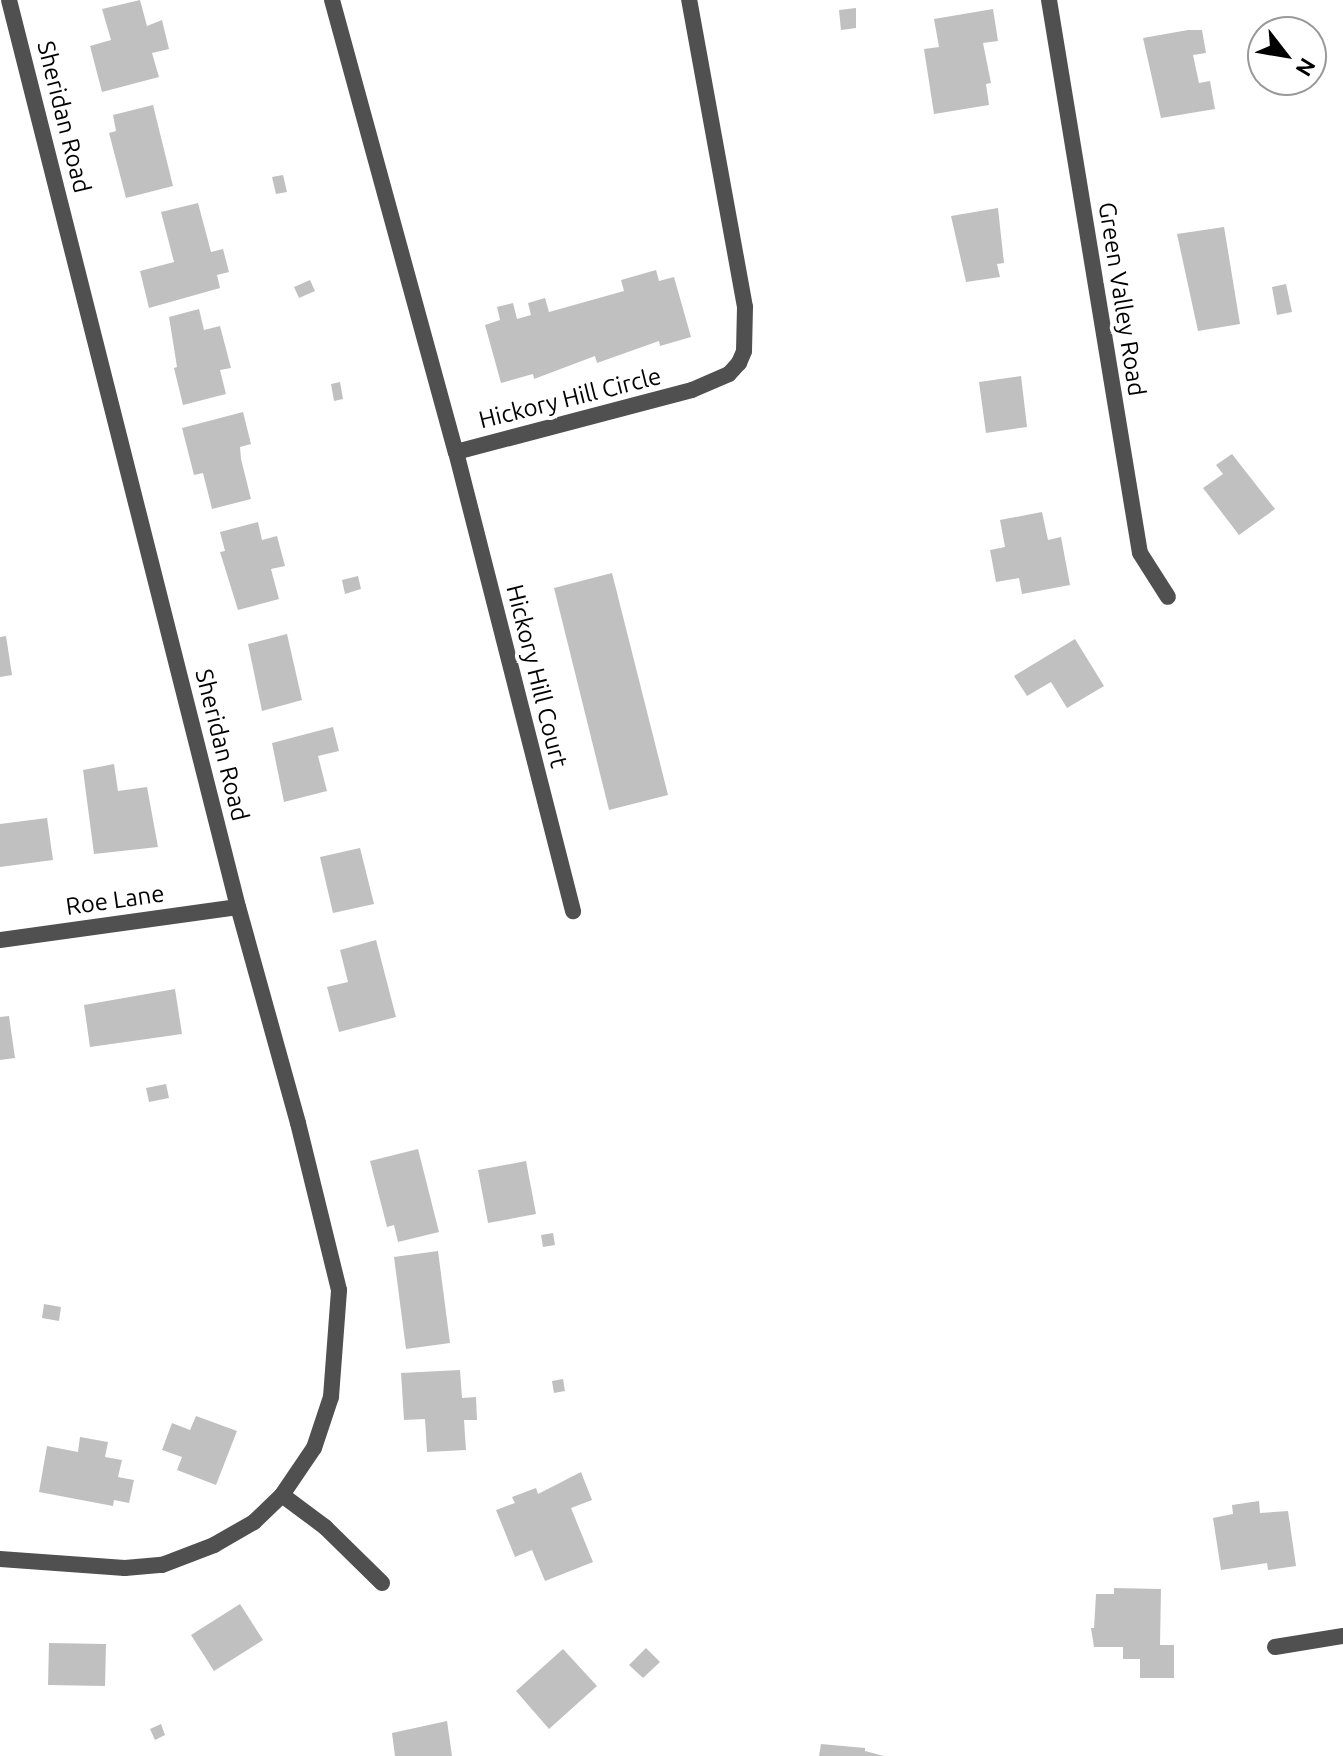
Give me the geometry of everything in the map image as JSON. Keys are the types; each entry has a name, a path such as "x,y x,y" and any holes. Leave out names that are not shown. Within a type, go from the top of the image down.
{"street":[{"name":"Sheridan Road","path":"0,1559 125,1568 162,1565 214,1545 254,1522 282,1495 314,1448 331,1397 339,1290 238,907 9,0"},
{"name":"Hickory Hill Circle","path":"332,0 456,452 692,390 729,374 739,363 745,342 745,307 689,0"},
{"name":"Green Valley Road","path":"1049,0 1140,553 1168,597"},
{"name":"Hickory Hill Court","path":"456,452 573,911"},
{"name":"Roe Lane","path":"0,940 238,907"},
{"path":"282,1495 325,1527 382,1583"},
{"path":"1275,1647 1343,1636"}],"building":[{"path":"140,0 147,26 162,20 169,49 152,53 159,77 102,92 90,46 111,40 102,9"},
{"path":"856,8 856,28 841,30 839,10"},
{"path":"993,9 998,41 983,43 991,83 986,84 989,105 934,114 924,49 939,47 934,19"},
{"path":"1202,30 1206,53 1193,55 1199,83 1210,81 1215,109 1161,118 1143,38"},
{"path":"153,105 173,186 126,198 109,133 116,131 113,115"},
{"path":"283,175 287,192 276,194 272,177"},
{"path":"198,203 211,252 223,249 229,272 217,275 220,288 149,308 140,271 174,262 161,212"},
{"path":"998,208 1004,263 997,264 1000,277 966,282 951,216"},
{"path":"1224,227 1240,324 1198,331 1177,234"},
{"path":"656,270 659,281 674,277 691,337 660,346 659,341 597,363 595,356 534,379 533,374 501,383 485,325 500,320 497,307 513,303 517,319 531,315 528,303 545,298 549,312 624,291 621,280"},
{"path":"310,280 315,291 299,298 294,287"},
{"path":"1286,284 1292,312 1277,315 1272,287"},
{"path":"199,309 204,330 220,326 231,368 220,370 226,394 183,405 174,368 177,367 169,317"},
{"path":"1021,376 1027,427 986,433 979,382"},
{"path":"340,382 343,399 334,401 331,384"},
{"path":"243,412 251,444 240,447 241,459 251,499 212,509 203,473 194,475 182,428"},
{"path":"1232,454 1275,509 1239,535 1203,488 1223,474 1216,465"},
{"path":"1042,512 1048,540 1061,537 1070,585 1022,594 1019,578 996,582 990,550 1005,547 1000,520"},
{"path":"258,522 262,540 277,536 285,566 271,569 279,599 238,610 220,552 225,551 220,532"},
{"path":"612,573 668,795 609,810 554,588"},
{"path":"358,576 361,589 345,594 342,580"},
{"path":"287,634 302,700 262,711 248,644"},
{"path":"6,636 12,675 0,677 0,637"},
{"path":"1075,639 1104,686 1067,708 1051,682 1027,696 1014,676"},
{"path":"333,727 339,751 318,756 327,791 284,802 272,743"},
{"path":"114,764 118,791 147,787 158,847 94,854 83,770"},
{"path":"47,818 53,860 0,867 0,824"},
{"path":"360,848 374,904 333,913 320,857"},
{"path":"376,940 396,1017 339,1032 327,987 348,982 340,950"},
{"path":"175,989 182,1034 90,1047 84,1005"},
{"path":"9,1016 15,1058 0,1060 0,1017"},
{"path":"166,1084 169,1098 149,1102 146,1088"},
{"path":"418,1149 439,1232 398,1242 394,1225 387,1227 370,1161"},
{"path":"526,1161 536,1214 488,1223 478,1170"},
{"path":"553,1233 555,1245 543,1247 541,1235"},
{"path":"438,1251 450,1343 406,1349 394,1257"},
{"path":"44,1304 61,1307 59,1321 42,1318"},
{"path":"460,1370 462,1398 476,1397 477,1420 464,1420 466,1450 427,1452 425,1419 404,1420 401,1373"},
{"path":"563,1379 565,1391 554,1393 552,1381"},
{"path":"196,1416 237,1431 216,1485 177,1470 182,1457 162,1450 172,1423 190,1430"},
{"path":"80,1437 108,1442 105,1457 122,1460 118,1477 134,1480 129,1503 114,1500 113,1506 39,1492 47,1446 78,1452"},
{"path":"581,1472 592,1500 571,1508 593,1562 545,1581 532,1550 515,1557 496,1510 515,1503 512,1497 536,1488 538,1494"},
{"path":"1259,1501 1260,1513 1288,1511 1296,1566 1268,1570 1267,1563 1221,1570 1213,1518 1233,1514 1232,1505"},
{"path":"1114,1588 1161,1589 1160,1645 1174,1645 1174,1678 1140,1678 1140,1659 1123,1659 1123,1647 1094,1647 1091,1628 1094,1628 1096,1594 1114,1594"},
{"path":"240,1604 263,1640 214,1671 191,1635"},
{"path":"49,1643 106,1644 105,1686 48,1685"},
{"path":"646,1648 660,1662 643,1678 629,1665"},
{"path":"563,1649 597,1686 549,1729 516,1691"},
{"path":"447,1721 452,1756 395,1756 392,1733"},
{"path":"161,1724 165,1735 155,1740 150,1729"},
{"path":"821,1744 865,1748 865,1751 884,1756 819,1756"}]}
